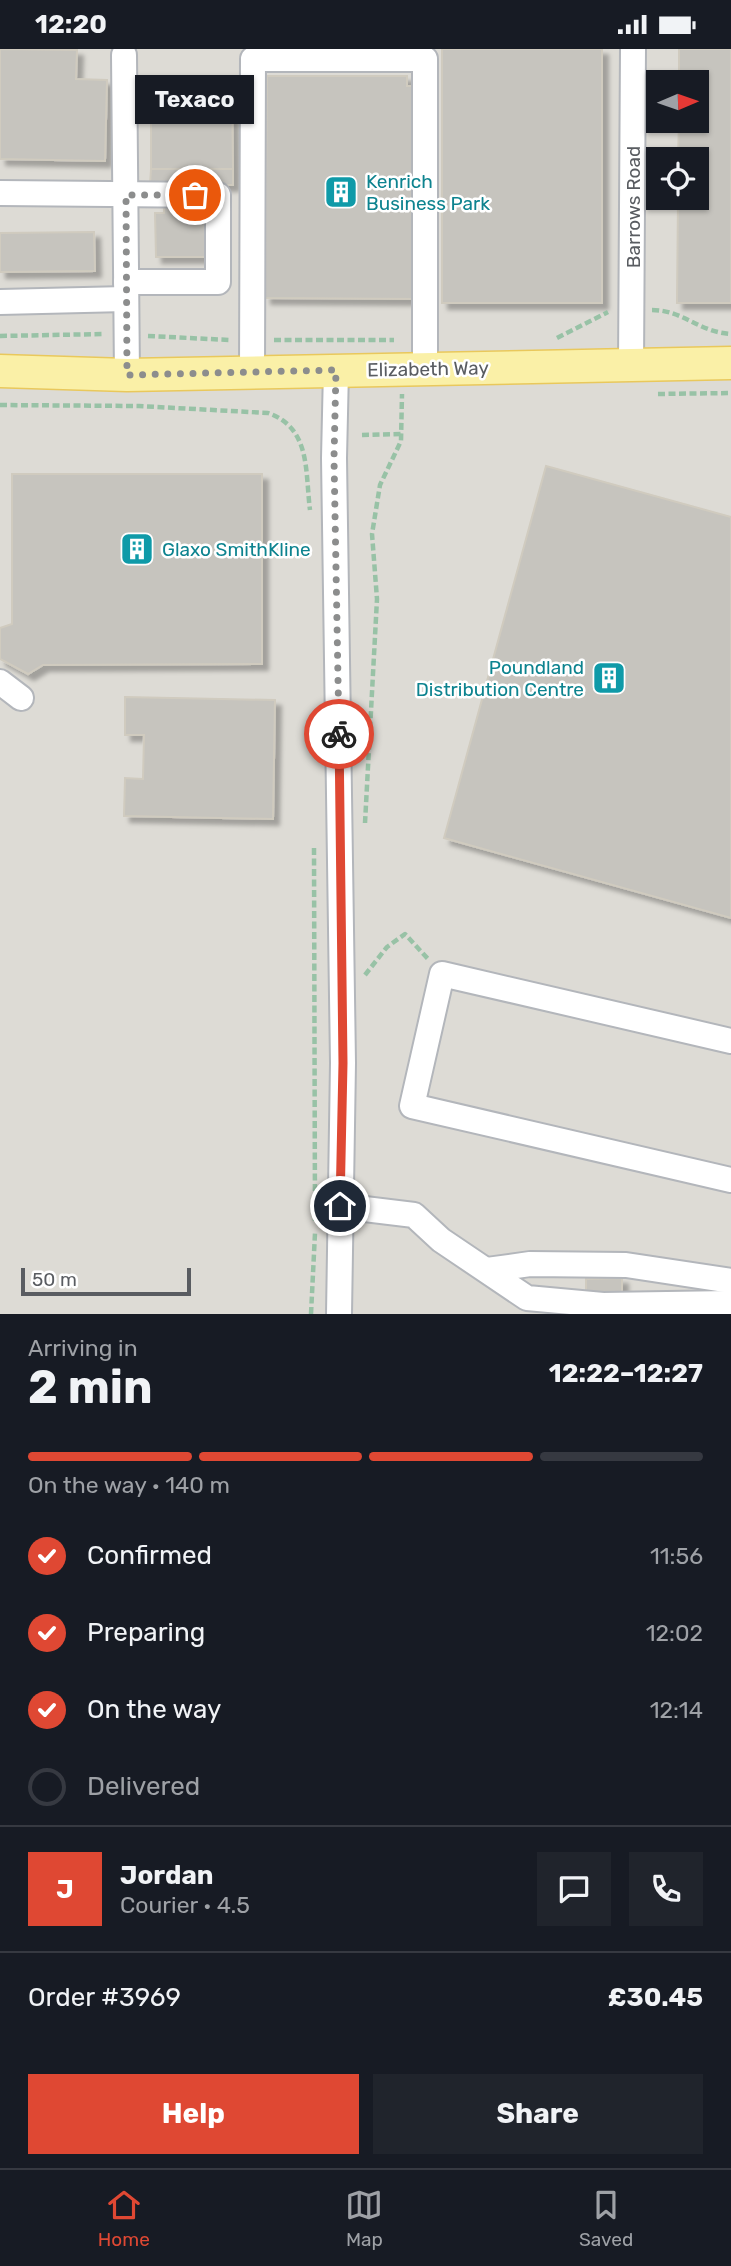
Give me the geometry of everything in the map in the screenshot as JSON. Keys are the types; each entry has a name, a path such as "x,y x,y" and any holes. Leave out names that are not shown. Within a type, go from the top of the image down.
{"main road":[{"name":"Elizabeth Way","path":"0,371 127,375 336,370 425,354 631,365 731,363"}],"street":[{"name":"Barrows Road","path":"631,365 634,310 633,49"},
{"path":"124,55 127,375"},
{"path":"252,372 253,59 425,59 425,354"},
{"path":"0,193 218,195 218,282 0,302"},
{"path":"336,370 334,458 343,1063 339,1314"},
{"path":"0,682 21,698"},
{"path":"731,1041 442,974 412,1106 731,1180"},
{"path":"340,1206 414,1215 441,1240 527,1298 603,1305 731,1303"},
{"path":"487,1270 530,1264 626,1265 731,1282"}],"path":[{"path":"545,338 558,338 608,312 634,310 668,310 711,333 731,334"},
{"path":"0,336 126,335 252,340 425,354"},
{"path":"365,833 377,599 372,534 380,485 401,441 401,396"},
{"path":"0,405 246,409 282,418 301,436 310,515"},
{"path":"362,435 401,434"},
{"path":"311,1314 315,1231 314,837"},
{"path":"365,975 387,947 405,934 442,974"},
{"path":"363,966 364,989"}],"shaded area":[{"path":"0,49 731,49 731,1314 0,1314"}],"building":[{"path":"0,49 77,50 76,79 107,80 105,161 0,159"},
{"path":"442,49 602,49 602,303 442,303"},
{"path":"679,49 731,49 731,303 677,303 678,210 709,210 709,147 678,147 679,133 709,133 709,70 679,70"},
{"name":"Kenrich Business Park","path":"267,76 407,76 407,86 417,86 416,299 265,298"},
{"path":"151,79 167,79 167,86 232,85 233,169 151,169"},
{"path":"151,169 233,169 233,185 150,185"},
{"path":"199,185 200,213 213,213 214,257 156,257 155,213 164,213 164,186"},
{"path":"94,232 95,271 0,272 0,233"},
{"name":"Poundland Distribution Centre","path":"546,466 731,517 731,918 444,838"},
{"name":"Glaxo SmithKline","path":"12,474 262,474 262,664 43,665 28,674 0,659 0,628 12,624"},
{"path":"125,697 275,700 273,819 124,816 125,778 143,779 144,735 125,735"},
{"path":"622,1278 622,1292 586,1293 586,1279"}],"way so far":[{"path":"195,195 126,195 127,375 336,370 334,458 339,734"}],"place":[{"name":"Kenrich Business Park","path":"341,192"},
{"name":"Texaco","path":"195,195"},
{"name":"Glaxo SmithKline","path":"137,549"},
{"name":"Poundland Distribution Centre","path":"609,678"}],"route":[{"path":"339,734 343,1063 340,1206"}]}
